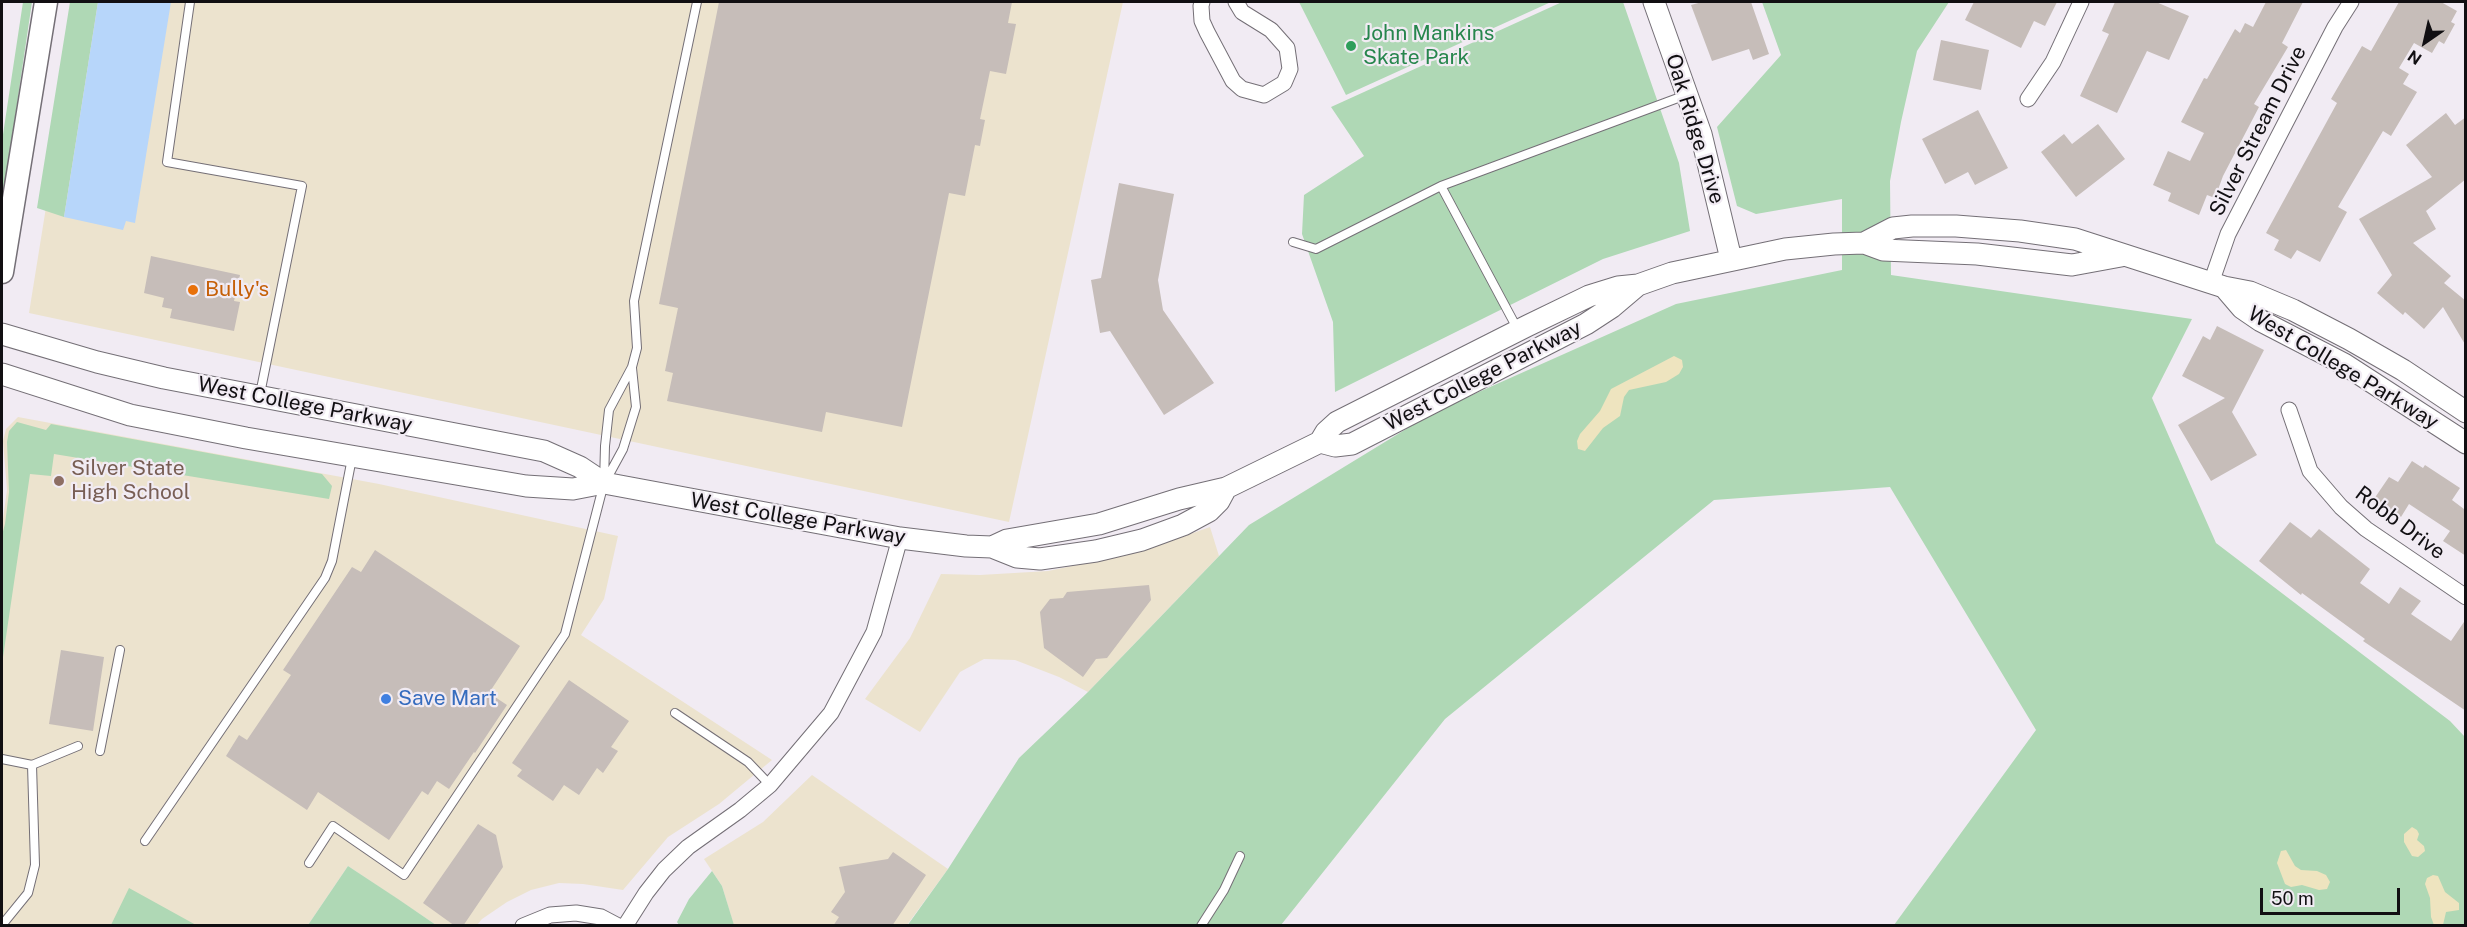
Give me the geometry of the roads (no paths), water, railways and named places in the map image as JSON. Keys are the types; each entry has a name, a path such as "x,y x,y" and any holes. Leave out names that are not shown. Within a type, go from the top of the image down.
{"main road":[{"path":"2,272 46,2"}],"street":[{"path":"1202,2 1203,21 1207,32 1233,81 1242,89 1264,95 1284,83 1290,69 1287,48 1270,30 1242,12 1236,2"},
{"name":"Oak Ridge Drive","path":"1654,2 1701,134 1731,259"},
{"path":"2028,99 2053,62 2080,2"},
{"name":"Silver Stream Drive","path":"2217,285 2228,234 2330,37 2351,2"},
{"name":"West College Parkway","path":"2,374 130,415 352,456 526,486 573,489 604,483 900,538 992,547 1007,540 1099,524 1179,499 1226,488 1320,442 1326,432 1337,422 1589,296 1731,259 1785,249 1864,243 1883,250 1977,254 2073,264 2121,256 2217,285 2250,292 2293,310 2340,334 2403,370 2466,412"},
{"name":"West College Parkway","path":"1320,442 1335,446 1352,444 1586,324 1612,307 1638,285"},
{"name":"West College Parkway","path":"2217,285 2242,308 2261,321 2344,364 2466,442"},
{"name":"West College Parkway","path":"2,334 97,362 544,451 580,467 604,483"},
{"name":"Robb Drive","path":"2289,411 2310,471 2342,507 2366,529 2466,597"},
{"path":"626,926 646,893 688,847 740,810 770,785 831,712 874,632 900,538"},
{"path":"523,926 550,915 576,912 601,917 618,926"}],"lane":[{"path":"190,2 167,162 302,186 260,396"},
{"path":"309,863 333,826 404,875 565,634 604,483 609,410 632,367 637,348 634,301 697,2"},
{"path":"1293,242 1317,249 1441,186 1687,95"},
{"path":"1441,186 1518,330"},
{"path":"604,483 623,449 636,407 632,367"},
{"path":"145,842 325,578 332,561 352,456"},
{"path":"100,751 120,650"},
{"path":"675,713 748,762 770,785"},
{"path":"2,759 32,765 78,746"},
{"path":"2,925 28,894 35,866 32,765"},
{"path":"1201,926 1224,890 1240,856"}],"water":[{"path":"98,2 171,2 135,223 126,221 123,230 64,217"}],"place":[{"name":"John Mankins Skate Park","path":"1351,46"},
{"name":"Bully's","path":"193,290"},
{"name":"Silver State High School","path":"59,481"},
{"name":"Save Mart","path":"386,699"}]}
